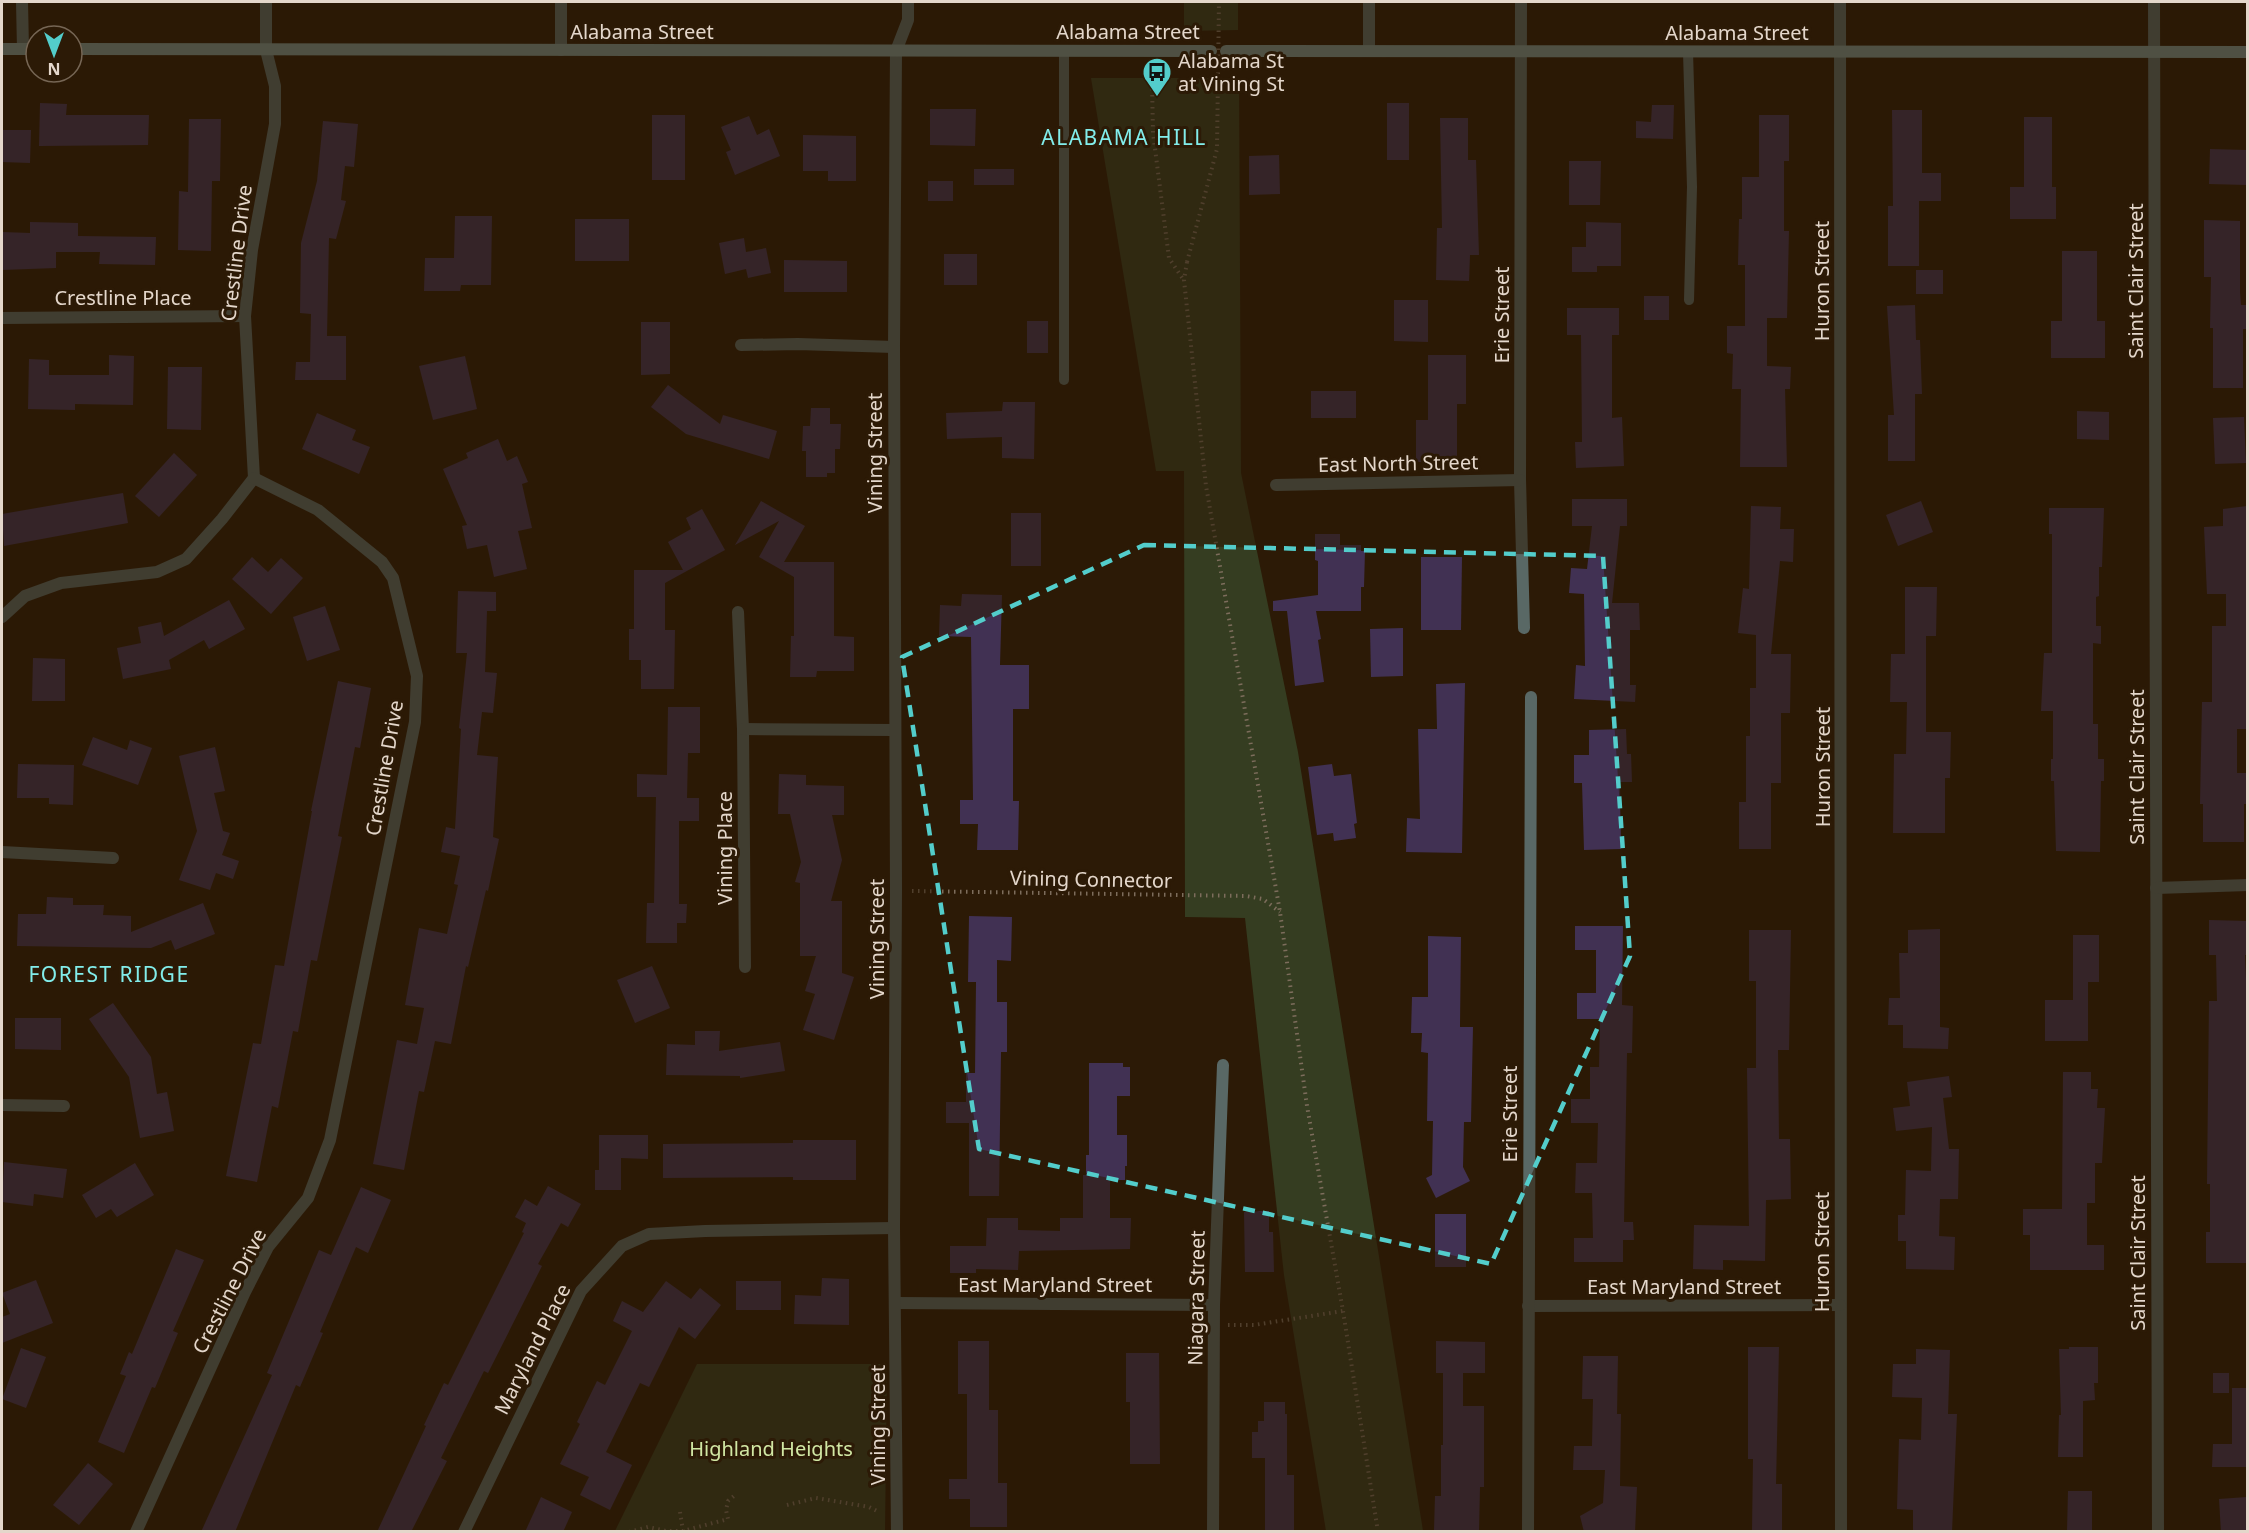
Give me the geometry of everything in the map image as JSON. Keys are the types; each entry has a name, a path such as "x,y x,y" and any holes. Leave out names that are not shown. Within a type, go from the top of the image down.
{"main road":[{"path":"2,49 23,49"},
{"name":"Alabama Street","path":"84,49 1211,51"},
{"name":"Alabama Street","path":"1226,51 2247,52"}],"street":[{"path":"22,2 23,49"},
{"name":"Crestline Drive","path":"136,1532 245,1292 268,1247 308,1197 330,1140 415,722 417,675 393,578 382,562 318,510 254,478 244,316 252,250 275,124 275,86 266,50 266,2"},
{"path":"561,2 561,50"},
{"name":"Vining Street","path":"897,1532 894,1228 896,51 908,20 908,2"},
{"path":"1369,2 1369,51"},
{"name":"Erie Street","path":"1521,2 1520,480 1524,628"},
{"name":"Huron Street","path":"1840,2 1841,1532"},
{"name":"Saint Clair Street","path":"2154,2 2158,1532"},
{"name":"Crestline Place","path":"2,318 244,316"},
{"path":"741,345 894,346"},
{"path":"2,617 25,596 61,583 157,572 186,559 222,519 254,478"},
{"name":"East North Street","path":"1276,485 1520,480"},
{"name":"Vining Place","path":"738,612 745,967"},
{"name":"Erie Street","path":"1528,1532 1531,697"},
{"path":"742,729 894,730"},
{"path":"2,852 113,858"},
{"path":"2156,888 2247,885"},
{"name":"Niagara Street","path":"1213,1532 1214,1305 1223,1065"},
{"path":"2,1105 64,1106"},
{"name":"Maryland Place","path":"464,1532 581,1291 622,1246 649,1234 660,1233 894,1228"},
{"name":"East Maryland Street","path":"896,1303 1214,1305"},
{"name":"East Maryland Street","path":"1528,1306 1840,1305"}],"lane":[{"path":"1064,51 1064,380"},
{"path":"1688,52 1692,187 1689,300"}],"path":[{"path":"1219,2 1217,149 1184,280 1206,486 1280,912 1307,1106 1343,1311 1378,1532"},
{"path":"1152,83 1153,133 1169,258 1184,280"},
{"name":"Vining Connector","path":"896,890 1246,896 1263,899 1280,912"},
{"path":"1214,1324 1254,1326 1343,1311"},
{"path":"629,1532 648,1527 666,1531 682,1531 728,1519 726,1510 728,1501 735,1495"},
{"path":"787,1505 816,1498 869,1507 879,1512"},
{"path":"680,1512 682,1531"}],"highlighted area":[{"path":"1144,545 1603,556 1630,956 1491,1264 979,1149 902,657"}],"green space":[{"path":"1184,2 1238,2 1238,30 1184,31"},
{"path":"1091,78 1239,78 1241,473 1298,752 1423,1531 1326,1531 1284,1275 1245,918 1185,917 1184,471 1156,471"},
{"name":"Highland Heights","path":"697,1364 887,1364 885,1531 615,1531"}],"building":[{"path":"40,103 67,104 66,115 149,115 148,145 39,146"},
{"path":"1387,103 1409,103 1409,160 1387,160"},
{"path":"1652,105 1674,105 1673,139 1636,138 1636,121 1651,122"},
{"path":"930,109 976,109 975,146 930,145"},
{"path":"1892,110 1922,110 1922,173 1941,173 1941,201 1919,201 1919,266 1888,266 1888,206 1893,206"},
{"path":"652,115 685,115 685,180 652,180"},
{"path":"1759,115 1789,115 1789,161 1784,161 1784,231 1789,231 1787,318 1767,318 1767,366 1791,367 1790,389 1785,389 1787,467 1740,467 1741,389 1732,389 1733,354 1727,353 1727,326 1745,326 1745,265 1738,265 1739,219 1742,219 1742,177 1759,177"},
{"path":"749,116 757,135 769,129 780,156 735,175 726,152 731,150 721,127"},
{"path":"2024,117 2052,117 2052,187 2056,187 2056,219 2010,219 2010,187 2024,187"},
{"path":"1440,118 1468,118 1468,160 1476,160 1479,255 1470,255 1469,281 1436,280 1437,228 1442,228"},
{"path":"189,119 221,119 220,181 212,181 211,251 178,250 179,191 188,192"},
{"path":"323,121 358,124 354,167 345,166 341,200 346,201 336,239 329,238 327,336 346,336 346,380 295,380 296,362 310,362 311,314 300,313 301,243 317,181"},
{"path":"2,130 31,130 30,163 2,162"},
{"path":"803,135 856,136 856,181 828,181 828,171 803,171"},
{"path":"2210,149 2247,150 2247,185 2209,184"},
{"path":"1279,155 1280,194 1249,195 1249,156"},
{"path":"1569,161 1601,161 1600,205 1569,205"},
{"path":"974,169 1014,169 1014,185 974,185"},
{"path":"928,181 953,181 953,201 928,201"},
{"path":"455,216 492,216 491,285 461,285 460,291 424,291 425,258 454,258"},
{"path":"575,219 629,219 629,261 575,261"},
{"path":"2204,220 2240,221 2241,305 2247,305 2247,329 2243,329 2243,388 2213,388 2213,328 2210,328 2211,277 2204,277"},
{"path":"30,222 78,223 78,236 156,237 155,265 99,264 100,252 56,252 56,268 2,270 2,232 30,233"},
{"path":"1586,222 1621,223 1621,266 1597,266 1597,272 1572,272 1572,247 1586,247"},
{"path":"744,238 746,252 766,248 771,273 748,278 746,269 725,274 719,243"},
{"path":"2062,251 2097,251 2097,321 2105,321 2105,358 2051,358 2051,321 2062,321"},
{"path":"944,254 977,254 977,285 944,285"},
{"path":"784,260 847,261 847,292 784,292"},
{"path":"1916,270 1943,270 1943,294 1916,294"},
{"path":"1644,296 1669,296 1669,320 1644,320"},
{"path":"1394,300 1428,300 1428,342 1394,341"},
{"path":"1915,305 1916,340 1920,340 1922,394 1915,394 1915,461 1888,461 1888,415 1894,415 1887,306"},
{"path":"1567,308 1619,308 1619,335 1612,335 1612,418 1622,417 1624,466 1576,468 1575,442 1582,442 1581,335 1567,335"},
{"path":"1027,321 1048,321 1048,353 1027,353"},
{"path":"641,322 670,322 670,374 641,375"},
{"path":"109,355 134,356 133,405 75,404 75,410 28,409 29,359 49,360 49,375 109,375"},
{"path":"1428,355 1466,355 1466,404 1457,404 1457,462 1416,462 1416,420 1428,420"},
{"path":"465,356 477,409 433,420 419,366"},
{"path":"168,367 202,367 201,430 167,429"},
{"path":"668,385 720,424 723,415 777,431 769,459 686,434 651,407"},
{"path":"1311,391 1356,391 1356,418 1311,418"},
{"path":"1003,402 1035,402 1034,459 1002,458 1002,437 947,439 946,413 1002,411"},
{"path":"811,408 830,408 830,424 841,424 840,449 835,449 835,473 827,473 827,477 806,477 806,451 802,451 803,426 810,426"},
{"path":"2077,411 2109,412 2109,440 2077,439"},
{"path":"317,413 356,430 352,440 370,447 359,474 302,449"},
{"path":"2244,417 2246,463 2215,464 2213,418"},
{"path":"498,439 507,461 517,456 528,482 522,484 532,528 518,531 527,569 494,577 487,545 467,549 462,526 467,525 443,469 468,458 466,453"},
{"path":"174,453 197,475 159,517 135,496"},
{"path":"123,493 128,523 4,546 2,514"},
{"path":"1572,499 1627,499 1627,526 1620,526 1612,603 1639,603 1640,630 1630,630 1630,685 1636,685 1635,702 1574,699 1576,665 1585,666 1584,594 1569,593 1571,568 1587,569 1592,526 1572,526"},
{"path":"761,501 805,526 784,562 834,562 834,636 854,637 854,671 817,671 816,677 790,677 791,636 794,636 794,577 759,557 779,521 735,545"},
{"path":"1921,501 1933,532 1898,546 1886,515"},
{"path":"1751,506 1781,507 1780,529 1794,529 1793,562 1780,561 1771,654 1791,654 1790,713 1781,713 1781,783 1771,783 1771,849 1739,849 1739,802 1746,802 1746,736 1750,736 1750,688 1756,688 1756,635 1738,633 1743,588 1749,589"},
{"path":"2247,506 2247,729 2237,729 2237,773 2247,773 2244,842 2203,842 2203,804 2200,804 2202,702 2212,702 2212,626 2226,626 2226,594 2207,594 2204,527 2223,526 2223,509"},
{"path":"2049,508 2104,508 2102,567 2099,567 2099,596 2096,597 2096,626 2101,626 2101,644 2093,643 2093,724 2098,724 2098,759 2104,759 2104,781 2101,781 2100,852 2056,851 2054,781 2051,781 2053,711 2041,711 2044,653 2052,653 2052,534 2049,534"},
{"path":"702,509 725,550 665,583 665,630 675,630 674,689 641,689 641,660 629,660 629,629 634,629 634,570 683,570 668,542 691,529 686,518"},
{"path":"1011,513 1041,513 1041,566 1011,566"},
{"path":"1315,534 1340,534 1340,545 1361,545 1361,551 1365,551 1361,611 1316,611 1321,639 1318,640 1324,682 1295,686 1287,611 1273,611 1273,601 1318,595"},
{"path":"252,557 268,572 281,558 303,578 271,614 232,579"},
{"path":"1421,557 1462,557 1461,630 1421,630"},
{"path":"1905,587 1937,587 1936,636 1926,636 1926,732 1951,732 1950,778 1945,778 1945,833 1893,833 1894,754 1906,754 1907,702 1890,702 1891,654 1905,654"},
{"path":"458,591 496,592 496,611 487,611 485,672 497,673 493,713 482,712 477,755 498,757 493,837 499,839 488,891 486,890 468,967 466,966 451,1044 435,1041 424,1092 419,1091 404,1170 373,1164 397,1040 417,1044 424,1008 405,1005 419,928 447,934 458,885 454,884 460,856 441,852 446,827 455,829 461,729 459,728 467,653 456,653"},
{"path":"962,594 1002,595 1000,665 1029,665 1029,709 1013,709 1013,801 1019,801 1018,850 977,850 978,824 960,824 960,800 973,800 971,637 939,636 940,605 961,606"},
{"path":"229,600 245,629 209,649 204,640 169,660 171,669 123,679 117,648 141,643 138,627 161,622 164,636"},
{"path":"325,606 340,650 307,661 293,617"},
{"path":"1403,628 1403,676 1371,677 1370,629"},
{"path":"33,658 65,659 65,701 32,701"},
{"path":"338,681 371,688 360,748 355,747 338,836 342,837 317,961 311,960 298,1032 293,1031 278,1108 272,1106 257,1182 226,1176 253,1043 261,1044 275,965 284,966 311,811"},
{"path":"1465,683 1462,853 1406,852 1407,818 1420,819 1418,729 1437,729 1436,684"},
{"path":"668,707 700,707 700,753 688,753 687,798 699,798 699,821 679,821 679,904 687,904 686,923 677,923 677,943 646,943 647,903 654,903 656,797 637,797 637,774 667,775"},
{"path":"1626,729 1627,754 1631,754 1632,782 1620,782 1621,849 1584,850 1582,783 1574,783 1574,755 1589,755 1589,730"},
{"path":"93,737 127,750 130,740 152,748 138,785 82,765"},
{"path":"215,747 225,791 214,793 223,831 230,833 222,855 239,861 233,879 216,873 210,890 179,880 197,831 179,756"},
{"path":"18,764 74,765 73,805 49,804 49,798 17,798"},
{"path":"1332,764 1334,776 1351,774 1357,823 1354,824 1356,838 1334,841 1333,833 1317,835 1308,767"},
{"path":"779,774 806,775 806,785 844,786 844,815 832,815 842,860 831,901 842,901 842,973 854,977 834,1040 803,1030 815,994 805,991 816,956 800,956 800,883 795,882 801,862 790,814 778,814"},
{"path":"47,897 73,898 73,905 104,905 103,915 131,916 131,932 203,903 215,934 175,950 171,940 151,948 17,946 18,914 46,914"},
{"path":"969,916 1012,917 1011,961 997,960 997,1002 1007,1002 1007,1052 1001,1052 999,1196 969,1196 969,1123 946,1123 946,1102 966,1102 966,1073 975,1073 976,982 968,982"},
{"path":"2209,920 2247,921 2247,955 2245,955 2247,1263 2206,1263 2206,1232 2210,1232 2210,1184 2207,1184 2209,1001 2217,1001 2216,955 2209,955"},
{"path":"1575,926 1623,926 1622,1005 1633,1006 1632,1053 1627,1053 1624,1222 1633,1222 1634,1240 1623,1240 1623,1262 1574,1262 1574,1238 1593,1238 1592,1193 1575,1193 1576,1163 1597,1163 1598,1123 1571,1123 1571,1099 1590,1099 1590,1067 1599,1067 1600,1019 1577,1019 1577,993 1596,993 1596,950 1575,950"},
{"path":"1940,929 1940,1027 1949,1028 1948,1049 1903,1048 1903,1025 1888,1025 1889,998 1900,998 1899,953 1908,953 1908,930"},
{"path":"1749,930 1791,930 1789,1050 1778,1050 1779,1139 1790,1139 1791,1199 1766,1200 1765,1261 1723,1260 1723,1270 1693,1269 1694,1225 1749,1226 1747,1068 1756,1068 1756,981 1749,981"},
{"path":"2073,935 2099,935 2099,982 2088,982 2088,1041 2045,1041 2045,1000 2073,1000"},
{"path":"1428,936 1461,937 1460,1027 1473,1027 1471,1122 1464,1122 1463,1167 1470,1181 1436,1198 1426,1178 1432,1175 1433,1121 1427,1121 1428,1053 1421,1052 1422,1033 1411,1033 1412,997 1428,997"},
{"path":"652,966 670,1008 635,1023 617,980"},
{"path":"113,1003 151,1057 157,1094 167,1092 174,1131 140,1138 129,1077 89,1019"},
{"path":"15,1018 61,1018 61,1050 15,1049"},
{"path":"695,1031 720,1031 719,1051 780,1042 785,1071 740,1078 740,1076 666,1075 667,1044 695,1045"},
{"path":"1089,1063 1123,1063 1123,1067 1130,1067 1130,1096 1117,1096 1117,1135 1127,1135 1127,1166 1125,1166 1125,1180 1110,1180 1110,1218 1131,1218 1130,1249 1019,1251 1018,1270 976,1269 976,1273 950,1273 950,1246 986,1246 987,1218 1018,1218 1018,1230 1060,1231 1060,1218 1083,1218 1083,1175 1086,1175 1086,1155 1089,1155"},
{"path":"2063,1072 2091,1072 2091,1089 2098,1089 2097,1108 2105,1108 2102,1163 2095,1163 2095,1203 2087,1203 2087,1245 2104,1245 2104,1270 2030,1270 2030,1235 2023,1235 2023,1209 2062,1209"},
{"path":"1949,1076 1952,1097 1943,1098 1949,1149 1959,1149 1958,1199 1940,1199 1939,1236 1955,1237 1954,1270 1906,1269 1906,1241 1898,1241 1898,1215 1905,1215 1906,1170 1931,1171 1932,1127 1896,1131 1893,1108 1910,1106 1907,1082"},
{"path":"599,1135 648,1135 648,1159 621,1158 621,1190 595,1190 595,1170 599,1170"},
{"path":"793,1140 856,1140 856,1180 793,1180 793,1177 663,1178 663,1144 793,1143"},
{"path":"4,1162 67,1169 63,1198 34,1194 33,1206 2,1202"},
{"path":"135,1163 154,1195 117,1217 111,1209 96,1218 82,1195"},
{"path":"548,1186 581,1204 568,1227 561,1223 538,1264 542,1266 488,1373 484,1371 441,1458 447,1461 411,1532 377,1532 444,1383 448,1385 524,1233 522,1232 526,1223 515,1217 525,1199 537,1206"},
{"path":"361,1187 391,1200 368,1253 356,1247 320,1332 323,1333 300,1387 296,1385 235,1532 201,1532 272,1375 267,1373 319,1250 331,1255"},
{"path":"1269,1211 1269,1232 1273,1232 1274,1272 1245,1272 1244,1212"},
{"path":"1435,1214 1466,1214 1466,1267 1435,1267"},
{"path":"176,1249 204,1260 173,1331 178,1333 124,1453 98,1442 126,1376 120,1374 129,1352 132,1354"},
{"path":"822,1278 849,1279 849,1325 794,1324 795,1295 821,1296"},
{"path":"36,1280 53,1323 2,1343 2,1317 10,1314 2,1293"},
{"path":"666,1281 691,1299 700,1288 721,1305 695,1339 679,1327 649,1387 640,1383 606,1452 632,1465 610,1510 580,1495 589,1477 560,1464 580,1424 577,1422 597,1381 605,1385 632,1331 613,1321 622,1301 643,1312"},
{"path":"736,1281 781,1281 781,1310 736,1310"},
{"path":"958,1341 989,1341 989,1410 998,1410 998,1483 1007,1483 1007,1527 970,1527 970,1499 949,1499 949,1479 967,1479 967,1394 958,1394"},
{"path":"1436,1341 1485,1342 1485,1373 1463,1373 1463,1406 1484,1406 1484,1487 1480,1487 1479,1531 1434,1530 1435,1496 1441,1496 1441,1445 1443,1445 1443,1373 1436,1373"},
{"path":"1748,1347 1779,1347 1776,1484 1782,1484 1782,1532 1752,1532 1753,1459 1748,1459"},
{"path":"2069,1347 2098,1347 2098,1383 2094,1383 2095,1400 2083,1401 2083,1457 2058,1457 2059,1415 2061,1415 2059,1349 2069,1349"},
{"path":"21,1348 46,1357 26,1408 2,1399"},
{"path":"1916,1349 1950,1350 1948,1414 1957,1414 1952,1532 1913,1532 1913,1510 1897,1509 1899,1439 1921,1440 1922,1398 1892,1397 1893,1364 1916,1364"},
{"path":"1126,1353 1159,1353 1160,1464 1130,1464 1130,1402 1126,1402"},
{"path":"1583,1356 1618,1356 1617,1414 1621,1414 1620,1486 1637,1487 1635,1532 1584,1532 1580,1516 1603,1503 1605,1470 1573,1470 1574,1446 1592,1446 1593,1399 1582,1399"},
{"path":"2213,1373 2229,1373 2229,1393 2213,1393"},
{"path":"2232,1388 2247,1388 2247,1467 2212,1467 2213,1444 2232,1444"},
{"path":"1264,1402 1285,1402 1287,1475 1294,1475 1294,1532 1265,1532 1265,1458 1252,1458 1252,1432 1258,1432 1258,1421 1264,1421"},
{"path":"88,1463 113,1484 79,1525 53,1505"},
{"path":"2068,1491 2092,1491 2092,1532 2067,1532"},
{"path":"541,1497 572,1512 563,1532 525,1532"},
{"path":"2247,1497 2247,1532 2221,1532 2219,1499"}],"place":[{"name":"Alabama St at Vining St","path":"1157,98"}],"district":[{"name":"ALABAMA HILL","path":"1124,137"},
{"name":"FOREST RIDGE","path":"109,974"}]}
